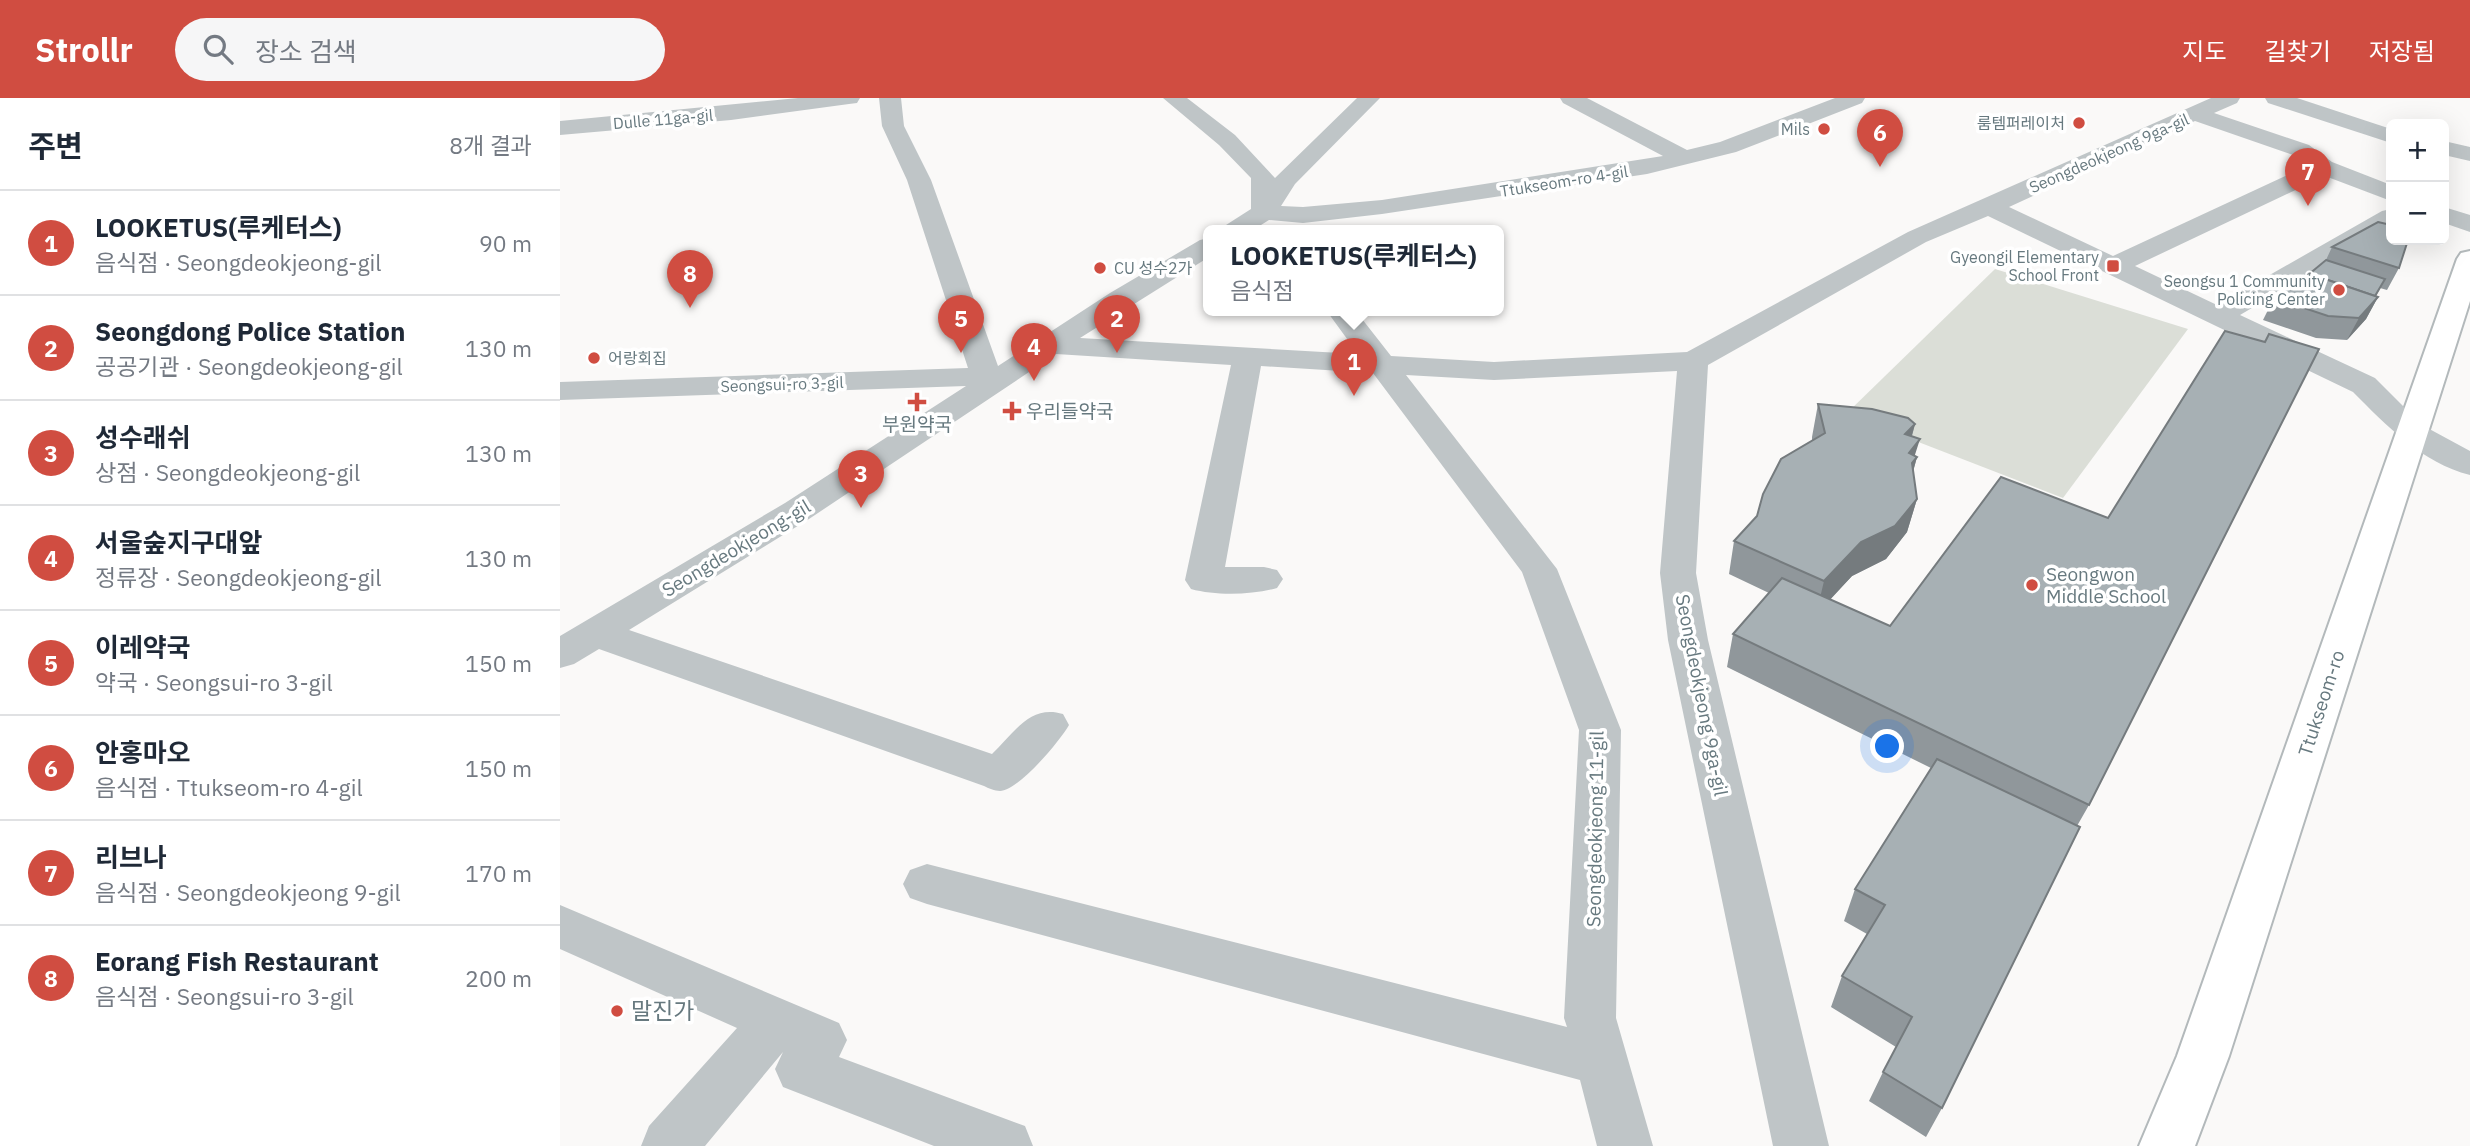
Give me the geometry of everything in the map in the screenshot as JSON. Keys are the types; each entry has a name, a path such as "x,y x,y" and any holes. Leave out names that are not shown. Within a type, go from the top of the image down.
{"main road":[{"name":"Ttukseom-ro","path":"2167,1146 2203,1056 2470,259"}],"street":[{"name":"Dulle 11ga-gil","path":"560,128 731,113 849,98"},
{"path":"890,98 893,127 919,180 995,376"},
{"path":"1174,98 1227,139 1263,177 1271,221"},
{"path":"1271,221 1286,179 1369,98"},
{"path":"1572,98 1686,159"},
{"name":"Ttukseom-ro 4-gil","path":"1271,221 1524,188 1686,159 1728,148 1854,98"},
{"name":"Seongdeokjeong 9ga-gil","path":"1801,1146 1688,640 1678,573 1693,361 1917,237 2229,98"},
{"path":"2276,98 2386,134"},
{"path":"2195,114 2301,150 2323,167 2386,192"},
{"path":"2449,149 2470,154"},
{"path":"2113,266 2323,167"},
{"name":"Seongdeokjeong 9ga-gil","path":"1989,207 2364,386 2411,432 2470,465"},
{"path":"2449,216 2470,224"},
{"path":"2218,316 2386,219"},
{"name":"Seongdeokjeong-gil","path":"560,654 797,511 995,376 1051,345 1120,299 1203,250"},
{"name":"Seongdeokjeong 11-gil","path":"1345,316 1539,569 1600,730 1590,1018 1625,1146"},
{"path":"1051,345 1494,371 1693,361"},
{"path":"1248,357 1203,580 1264,579"},
{"name":"Seongsui-ro 3-gil","path":"560,391 995,376"},
{"path":"595,633 999,774 1048,725"},
{"path":"927,884 1602,1061"},
{"path":"560,926 821,1040 802,1069 1005,1146"},
{"path":"669,1146 776,1021"}],"shaded area":[{"path":"1995,269 2188,329 2063,498 1846,414"}],"building":[{"path":"2378,222 2386,224 2386,245 2406,245 2399,268 2332,247"},
{"path":"2326,260 2385,279 2375,296 2313,275 2307,281 2302,280"},
{"path":"2313,275 2378,297 2359,318 2328,316 2274,298 2288,282 2303,285"},
{"path":"2225,331 2265,342 2269,334 2319,349 2089,805 1733,634 1782,578 1890,626 2001,477 2108,518"},
{"path":"1818,404 1872,409 1908,418 1915,424 1905,434 1920,439 1909,453 1917,457 1912,463 1917,499 1895,526 1861,542 1824,581 1734,541 1757,516 1763,494 1781,459 1825,433"},
{"path":"1937,759 2080,827 1942,1108 1883,1072 1912,1017 1842,976 1885,905 1855,889"}],"place":[{"name":"룸템퍼레이처","path":"2079,123"},
{"name":"Mils","path":"1824,129"},
{"name":"안홍마오","path":"1880,167"},
{"name":"리브나","path":"2308,206"},
{"name":"Gyeongil Elementary School Front","path":"2113,266"},
{"name":"CU 성수2가","path":"1100,268"},
{"name":"Seongsu 1 Community Policing Center","path":"2339,290"},
{"name":"Eorang Fish Restaurant","path":"690,308"},
{"name":"이레약국","path":"961,353"},
{"name":"Seongdong Police Station","path":"1117,353"},
{"name":"어랑회집","path":"594,358"},
{"name":"서울숲지구대앞","path":"1034,381"},
{"name":"LOOKETUS(루케터스)","path":"1354,396"},
{"name":"부원약국","path":"917,402"},
{"name":"우리들약국","path":"1012,411"},
{"name":"성수래쉬","path":"861,508"},
{"name":"Seongwon Middle School","path":"2032,585"},
{"name":"말진가","path":"617,1011"}]}
